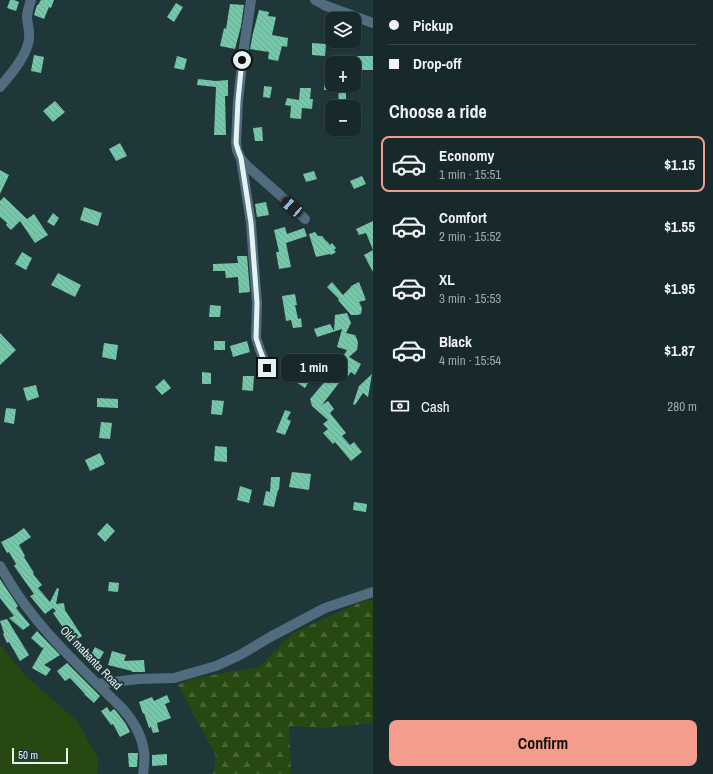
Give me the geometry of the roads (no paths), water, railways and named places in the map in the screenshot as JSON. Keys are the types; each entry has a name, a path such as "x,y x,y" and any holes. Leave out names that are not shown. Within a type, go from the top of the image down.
{"street":[{"path":"0,88 19,63 29,40 27,17 31,0"},
{"path":"251,0 238,101 236,143 241,158 251,223 257,303 256,338 267,368"},
{"path":"314,0 373,23"},
{"path":"241,158 305,219"},
{"name":"Old mabanta Road","path":"0,566 18,595 38,622 129,716 142,742 144,753 142,774"},
{"path":"98,684 138,679 174,678 216,666 240,655 324,608 373,592"}]}
